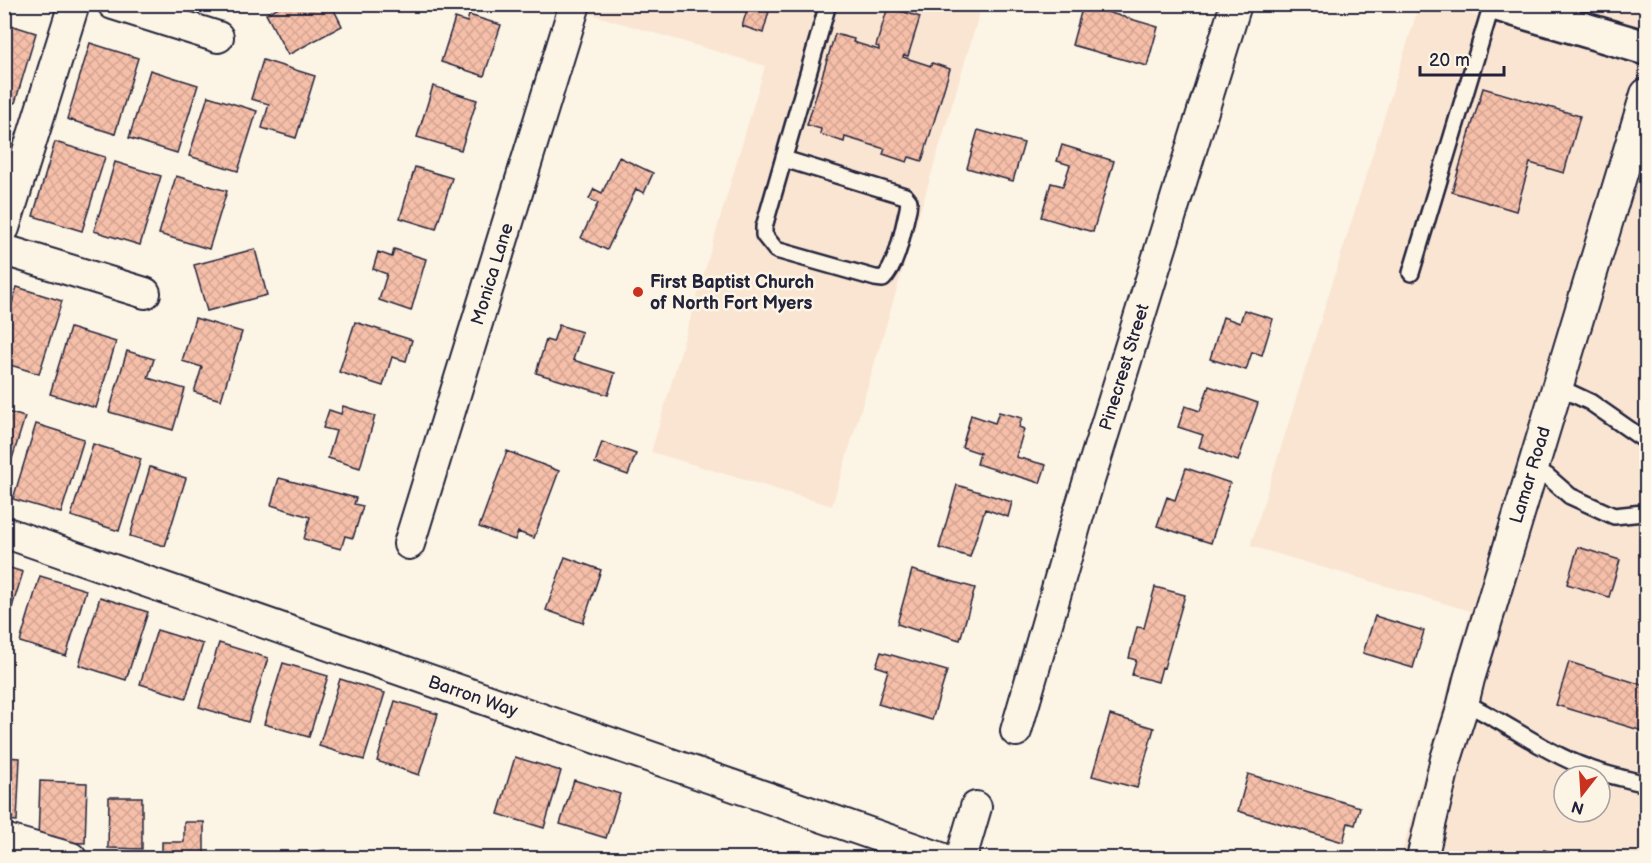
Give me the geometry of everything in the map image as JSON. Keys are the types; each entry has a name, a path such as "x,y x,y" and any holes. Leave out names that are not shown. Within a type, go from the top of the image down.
{"main road":[{"path":"1497,4 1647,48"}],"street":[{"path":"4,228 74,4"},
{"path":"113,4 218,37"},
{"name":"Monica Lane","path":"409,544 575,4"},
{"name":"Pinecrest Street","path":"1016,731 1081,505 1236,4"},
{"name":"Lamar Road","path":"1422,858 1446,759 1556,386 1647,94"},
{"path":"4,250 145,292"},
{"name":"Barron Way","path":"4,532 941,858"},
{"path":"961,858 976,807"},
{"path":"4,839 71,858"}],"lane":[{"path":"784,159 905,196 909,201 908,210 894,261 883,279 776,250 764,235 764,227 828,4"},
{"path":"1411,273 1492,4"},
{"path":"1556,386 1590,402 1647,441"},
{"path":"1532,467 1547,476 1570,496 1614,516 1643,513 1647,510"},
{"path":"1463,702 1537,744 1588,768 1647,784"}],"shaded area":[{"path":"560,5 982,5 832,506 651,452 765,66"},
{"path":"1419,5 1440,5 1646,65 1646,858 1400,858 1470,611 1250,546"},
{"path":"1555,5 1646,5 1646,31"}],"building":[{"path":"284,4 331,4 342,26 288,55 266,14"},
{"path":"749,4 771,4 763,33 742,26"},
{"path":"1083,5 1158,27 1147,66 1072,45"},
{"path":"888,7 920,17 908,56 903,57 950,69 922,161 909,157 907,162 883,154 885,149 845,137 844,142 820,134 821,129 807,125 835,34 879,50 876,46"},
{"path":"469,15 501,25 484,76 441,62 455,18 467,22"},
{"path":"4,23 36,33 15,103 4,100"},
{"path":"90,43 138,58 115,134 67,119"},
{"path":"263,60 315,76 296,138 262,128 269,104 251,99"},
{"path":"150,70 198,85 177,153 129,138"},
{"path":"433,86 477,100 461,150 417,137"},
{"path":"1483,88 1580,116 1564,173 1530,163 1516,211 1452,192"},
{"path":"208,96 257,111 238,171 189,156"},
{"path":"978,130 1024,143 1013,181 967,168"},
{"path":"55,142 105,157 82,231 33,216"},
{"path":"1062,145 1114,161 1093,232 1041,217 1051,183 1063,186 1070,165 1057,161"},
{"path":"619,157 653,173 644,193 636,189 607,250 581,238 598,203 589,199 594,189 602,193"},
{"path":"115,162 161,176 140,245 94,231"},
{"path":"415,167 452,178 436,229 400,218"},
{"path":"176,176 227,191 209,249 159,234"},
{"path":"255,249 267,295 207,311 194,265"},
{"path":"394,249 426,259 411,311 379,300 387,274 373,269 378,252 392,257"},
{"path":"17,287 62,301 39,374 4,363 4,328"},
{"path":"1244,310 1273,319 1262,355 1252,352 1246,370 1210,359 1223,317 1240,323"},
{"path":"195,318 242,332 221,400 194,392 202,367 182,361"},
{"path":"355,322 412,340 406,361 392,357 383,386 339,372"},
{"path":"559,325 582,332 573,360 615,373 608,395 536,373 546,340 553,342"},
{"path":"70,328 116,342 96,408 50,394"},
{"path":"127,351 154,359 148,378 185,389 173,430 109,412"},
{"path":"1209,386 1258,403 1238,461 1199,447 1203,435 1178,427 1185,406 1200,411"},
{"path":"343,406 375,416 360,468 328,458 336,431 323,428 329,410 341,414"},
{"path":"4,411 25,417 4,485"},
{"path":"999,412 1022,418 1019,427 1024,429 1016,457 1046,465 1040,483 977,464 980,453 962,447 971,415 995,423"},
{"path":"36,424 84,439 61,513 13,499"},
{"path":"602,442 636,454 628,475 595,463"},
{"path":"93,444 141,459 119,531 71,516"},
{"path":"507,451 559,471 534,538 518,532 515,540 479,527"},
{"path":"150,467 186,478 165,546 130,536"},
{"path":"1186,468 1230,483 1211,543 1157,526 1167,497 1175,500"},
{"path":"279,478 356,498 354,504 363,506 353,538 345,536 341,549 304,539 310,517 271,505"},
{"path":"957,485 1012,502 1008,517 985,509 970,557 939,548"},
{"path":"1578,547 1620,560 1609,597 1567,584"},
{"path":"565,557 601,570 583,623 546,610"},
{"path":"4,566 23,572 4,633"},
{"path":"912,570 975,588 960,640 897,624"},
{"path":"40,576 86,590 66,656 20,642"},
{"path":"1155,587 1185,595 1158,682 1132,675 1136,660 1129,658 1137,627 1144,628"},
{"path":"100,597 148,612 126,680 79,665"},
{"path":"1375,616 1424,631 1413,668 1363,653"},
{"path":"157,630 203,644 186,698 140,684"},
{"path":"219,643 268,658 248,722 199,707"},
{"path":"881,652 947,671 932,720 878,704 888,670 876,666"},
{"path":"1569,662 1646,686 1646,732 1556,705"},
{"path":"283,663 328,676 309,737 264,724"},
{"path":"340,679 385,693 364,760 319,746"},
{"path":"395,701 438,714 419,775 377,761"},
{"path":"1110,715 1154,728 1137,788 1092,776"},
{"path":"4,757 20,758 17,821 4,820"},
{"path":"515,757 561,771 544,828 498,814"},
{"path":"1248,774 1360,807 1355,825 1348,823 1343,842 1238,811"},
{"path":"574,780 620,794 606,838 560,824"},
{"path":"40,781 87,783 85,843 38,841"},
{"path":"109,797 142,797 142,849 108,848"},
{"path":"184,822 204,822 204,858 162,858 162,842 184,842"},
{"path":"325,850 326,858 294,858 293,854"},
{"path":"1544,850 1564,856 1564,858 1535,858 1537,852 1542,853"}],"place":[{"name":"First Baptist Church of North Fort Myers","path":"638,292"}]}
